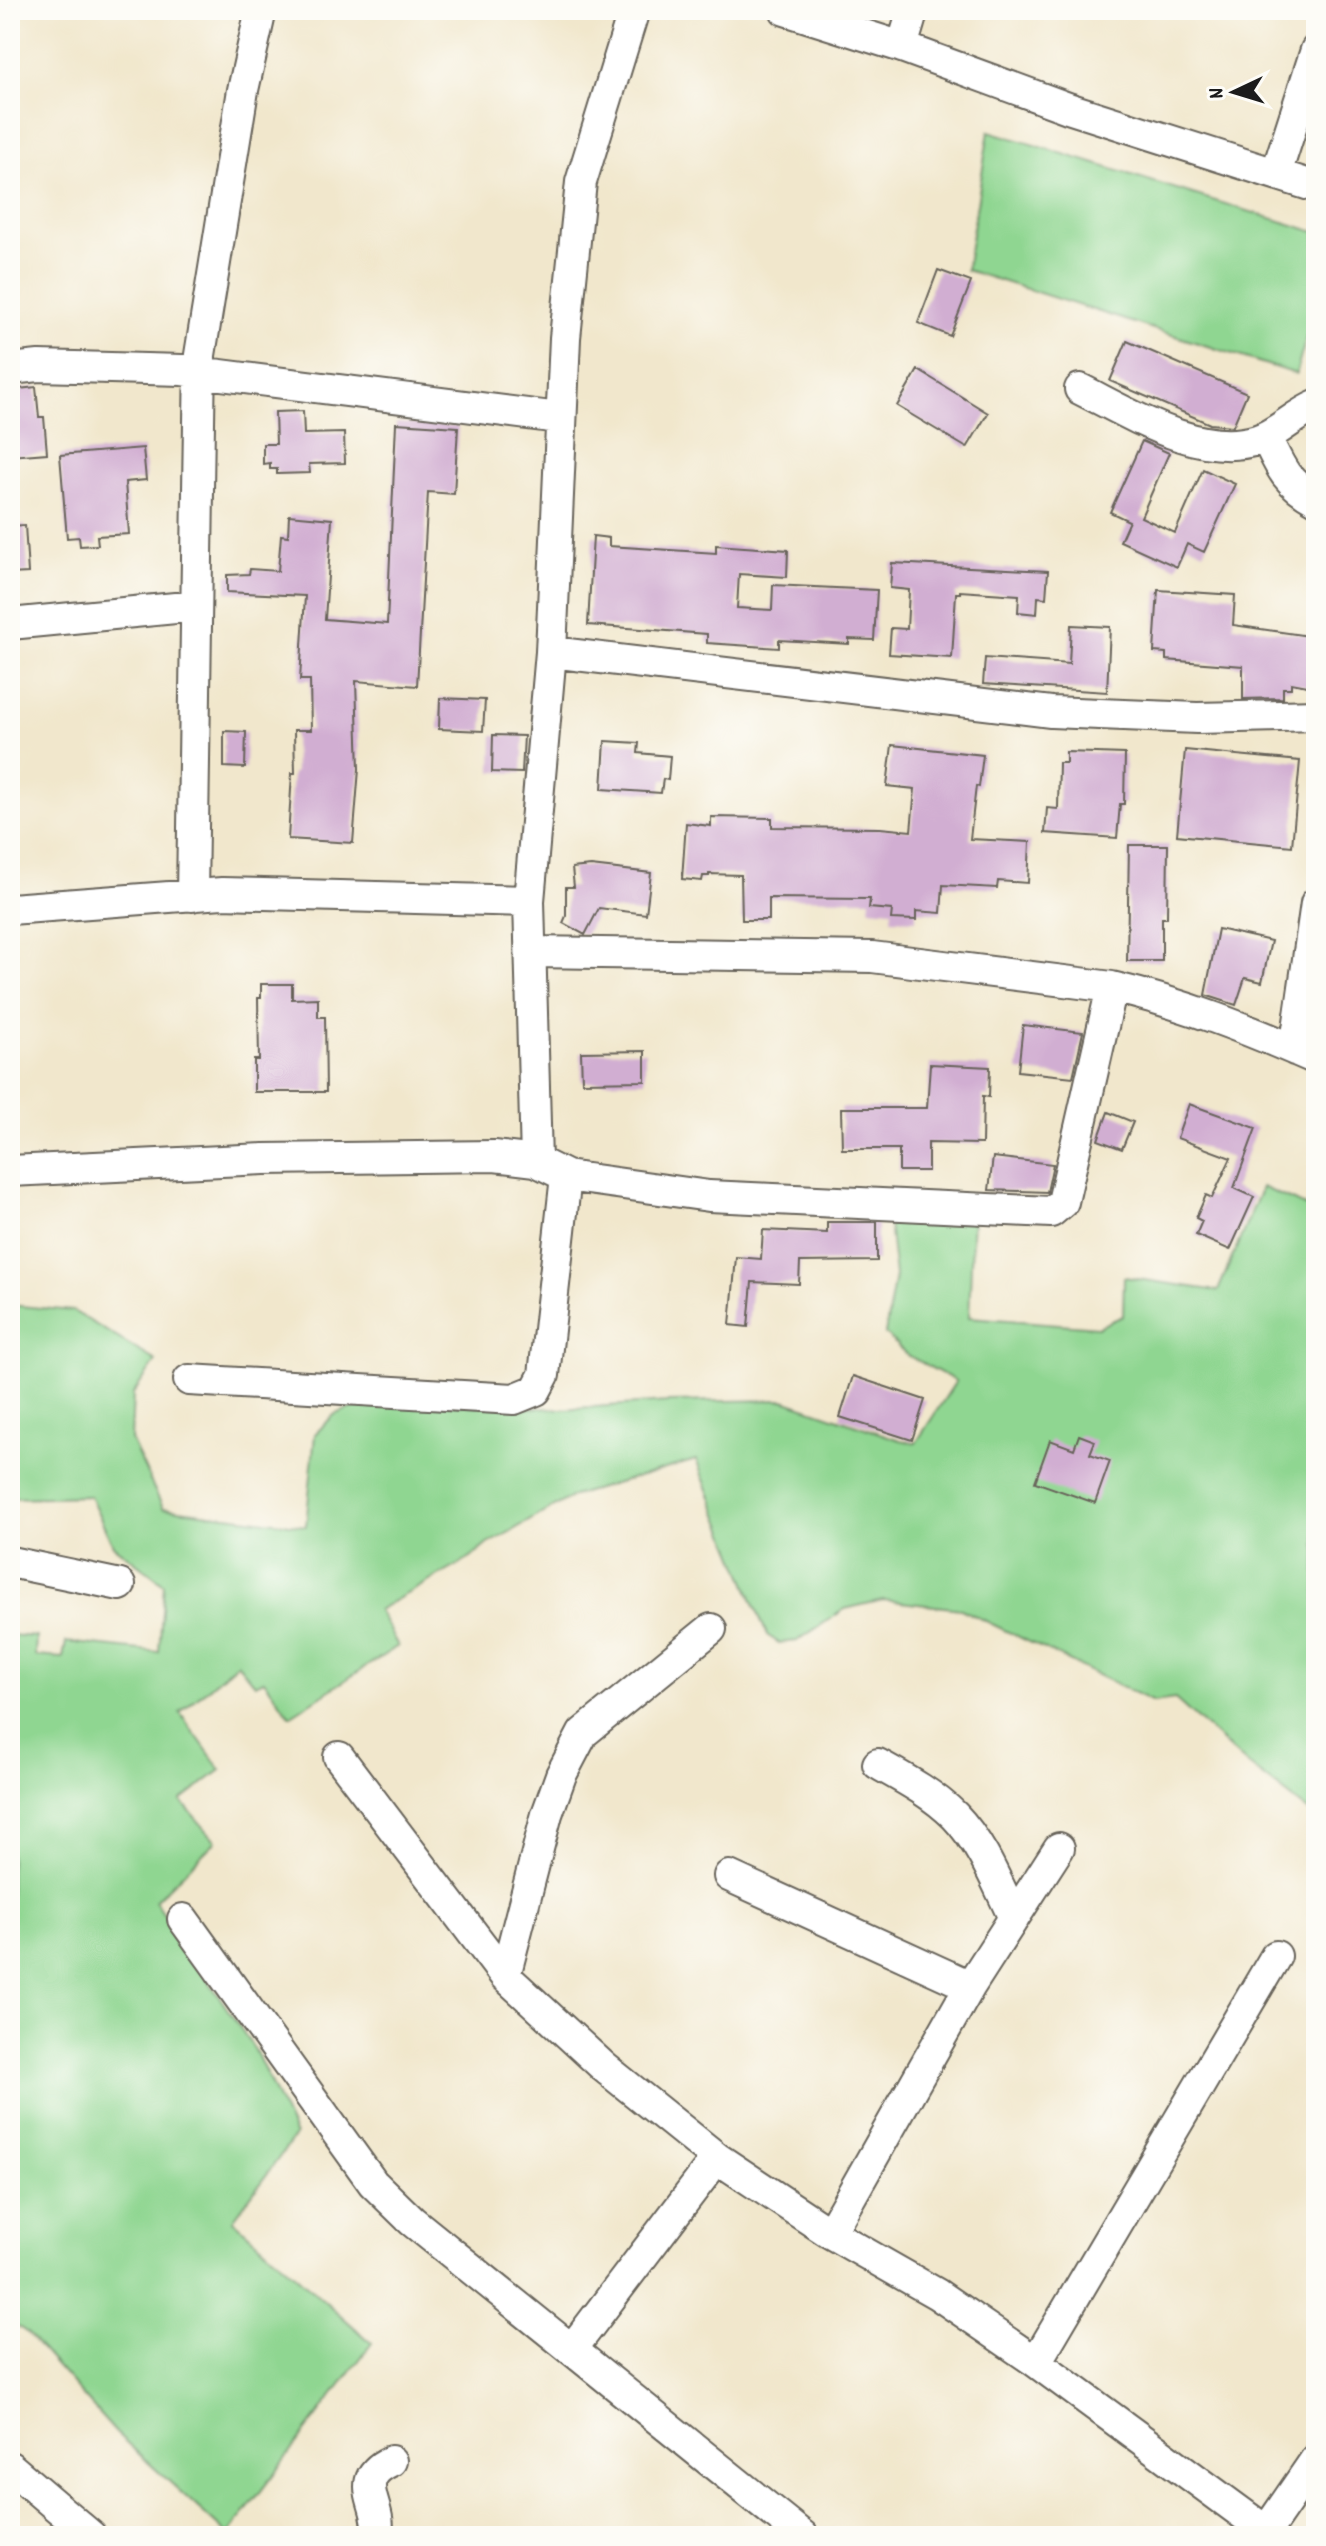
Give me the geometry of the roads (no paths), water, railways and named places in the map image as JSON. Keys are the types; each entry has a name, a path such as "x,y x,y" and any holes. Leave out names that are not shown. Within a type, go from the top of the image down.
{"street":[{"path":"192,896 200,355 243,90 261,10"},
{"path":"536,1161 529,901 551,652 559,418 581,182 634,10"},
{"path":"785,10 902,47 1068,108 1316,187"},
{"path":"902,47 913,10"},
{"path":"1276,174 1316,50"},
{"path":"10,369 39,366 182,370 559,418"},
{"path":"1080,389 1166,432 1225,443 1266,437 1300,412 1316,406"},
{"path":"1266,437 1290,482 1316,499"},
{"path":"10,624 196,606"},
{"path":"551,652 1051,712 1197,718 1316,715"},
{"path":"10,909 222,893 529,901"},
{"path":"532,952 872,957 1112,987 1212,1016 1305,1054 1316,903"},
{"path":"10,1171 264,1159 494,1156 536,1161 566,1176 709,1196 1051,1212 1063,1202 1112,987"},
{"path":"189,1380 514,1399 536,1390 544,1375 566,1176"},
{"path":"10,1562 120,1585"},
{"path":"505,1976 547,1814 561,1775 583,1733 711,1629"},
{"path":"339,1757 505,1976 605,2068 717,2158 830,2233 937,2294 1036,2362 1265,2534 1316,2459"},
{"path":"878,1764 915,1784 955,1816 983,1854 1014,1918"},
{"path":"830,2233 970,1986 1059,1848"},
{"path":"729,1876 970,1986"},
{"path":"183,1919 373,2183 412,2221 803,2536"},
{"path":"1036,2362 1276,1956"},
{"path":"572,2349 717,2158"},
{"path":"376,2536 379,2529 369,2490 379,2467 391,2461"},
{"path":"10,2467 91,2536"}]}
